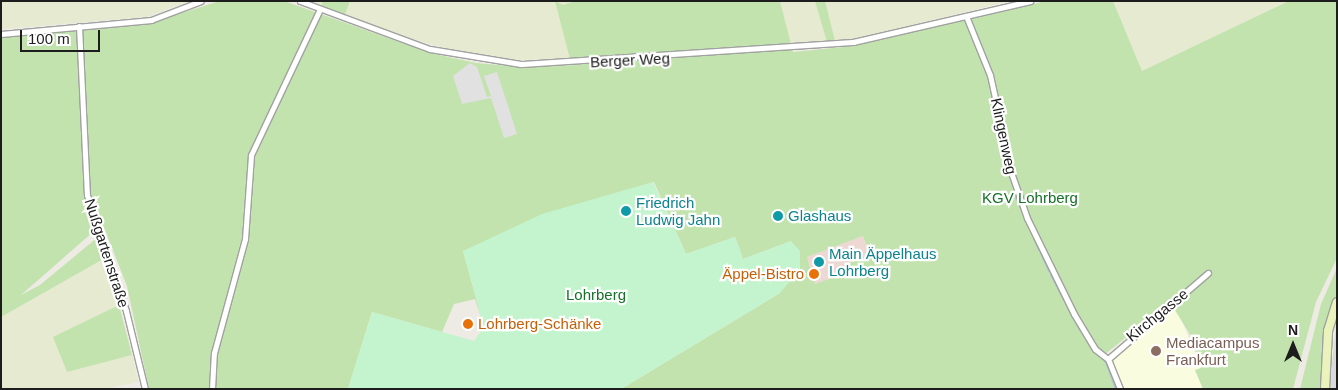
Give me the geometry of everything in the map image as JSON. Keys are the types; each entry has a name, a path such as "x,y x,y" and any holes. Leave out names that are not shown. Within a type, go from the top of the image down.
{"main road":[{"path":"1325,389 1328,331 1337,302"}],"street":[{"path":"1,34 151,20 201,1"},
{"name":"Berger Weg","path":"300,1 430,49 521,64 853,42 966,16"},
{"path":"966,16 1030,1"},
{"path":"212,389 214,353 245,240 251,155 320,9"},
{"name":"Klingenweg","path":"966,16 990,75 1012,175 1027,218 1074,314 1095,349 1108,359 1120,389"},
{"name":"Nußgartenstraße","path":"79,26 88,195 126,311 145,389"},
{"name":"Kirchgasse","path":"1108,359 1208,273"}],"shaded area":[{"path":"1,1 190,1 146,17 1,29"},
{"path":"309,1 575,1 563,5 576,59 500,60 459,52 402,36"},
{"path":"780,1 1010,1 849,40 791,45"},
{"path":"1113,1 1289,1 1142,71"},
{"path":"470,63 477,67 487,97 491,96 484,76 497,72 517,134 504,138 491,98 462,104 453,76"},
{"path":"863,236 870,254 843,266 846,273 815,284 807,257"},
{"path":"105,258 119,305 54,337 67,372 132,355 138,382 104,389 1,389 1,317"},
{"name":"Mediacampus Frankfurt","path":"1175,304 1201,368 1195,370 1203,389 1123,389 1111,357"},
{"path":"1337,317 1337,389 1330,389 1330,381"}],"green space":[{"name":"KGV Lohrberg","path":"220,1 284,1 430,53 476,63 521,67 578,65 576,59 570,59 555,1 563,5 575,1 780,1 793,52 853,46 1046,1 1113,1 1142,71 1289,1 1337,1 1337,258 1316,302 1293,389 1203,389 1195,370 1201,368 1189,333 1170,302 1104,355 1116,389 621,389 780,293 791,241 743,259 735,237 686,254 654,182 463,251 484,327 475,299 454,304 442,332 372,312 348,389 149,389 127,286 92,197 84,203 93,232 21,295 40,285 98,237 105,258 1,317 1,37 150,23","holes":["863,236 870,254 842,266 845,273 815,284 807,257"]},
{"path":"323,1 350,1 344,17 321,6"},
{"path":"815,1 825,1 835,41 827,42"},
{"name":"Lohrberg","path":"653,182 686,254 735,237 743,259 791,241 800,251 800,269 780,293 621,389 348,389 372,312 474,341 484,327 463,251 542,214"},
{"path":"1337,268 1337,294 1325,331 1321,389 1300,389 1321,304"},
{"path":"119,305 132,355 67,372 53,337"}],"waterway":[{"path":"1011,179 1014,189"},
{"path":"1016,197 1021,208"},
{"path":"1034,238 1039,250"},
{"path":"1041,253 1049,271"},
{"path":"1051,275 1080,330"},
{"path":"1097,353 1106,362 1116,389"}],"place":[{"name":"Friedrich Ludwig Jahn","path":"626,211"},
{"name":"Glashaus","path":"778,216"},
{"name":"Main Äppelhaus Lohrberg","path":"819,262"},
{"name":"Äppel-Bistro","path":"814,274"},
{"name":"Lohrberg-Schänke","path":"468,324"},
{"name":"Mediacampus Frankfurt","path":"1156,351"}]}
